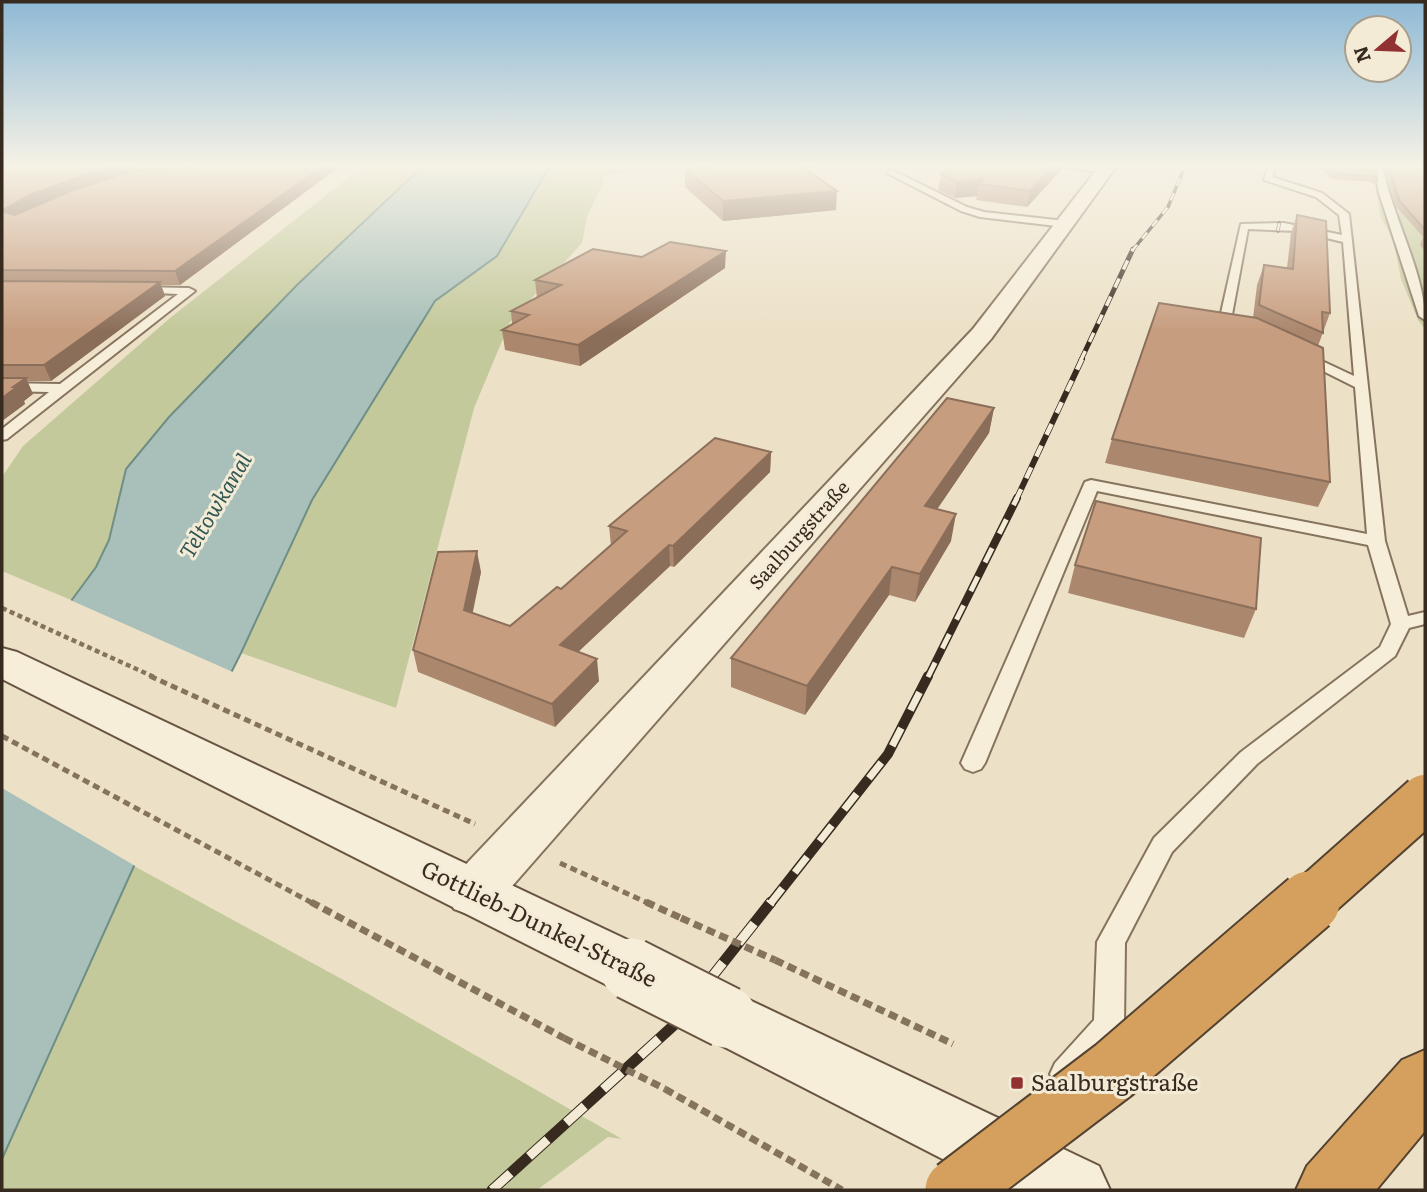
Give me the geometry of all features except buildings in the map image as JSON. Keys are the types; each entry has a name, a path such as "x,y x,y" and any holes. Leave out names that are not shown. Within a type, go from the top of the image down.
{"highway":[{"path":"981,1154 1114,1070 1270,937 1425,799"},
{"path":"1331,1190 1425,1082"}],"street":[{"name":"Saalburgstraße","path":"473,893 982,334 1068,220"},
{"name":"Gottlieb-Dunkel-Straße","path":"2,662 631,969 981,1154 1074,1190"}],"lane":[{"path":"1026,220 1065,224"},
{"path":"1052,1090 1109,1026 1111,942 1163,845 1249,758 1388,651 1401,624 1376,541 1346,220"},
{"path":"1392,220 1425,316"},
{"path":"1255,336 1225,322 1244,226 1266,224 1320,231 1348,240"},
{"path":"2,436 189,291 122,290"},
{"path":"1279,347 1361,384"},
{"path":"2,387 63,388"},
{"path":"973,763 1091,485 1376,541"},
{"path":"1401,624 1425,618"}],"path":[{"path":"2,608 319,753"},
{"path":"2,736 564,1038 665,1089 842,1190"},
{"path":"681,918 953,1044"}],"green space":[{"path":"295,220 366,220 297,285 169,417 126,469 109,540 96,567 71,600 2,571 2,477 23,446 170,318"},
{"path":"518,220 586,220 582,243 510,322 474,408 396,708 241,653 312,500 435,301 497,256"},
{"path":"1382,220 1425,220 1425,329 1418,320 1401,279 1393,239"},
{"path":"134,866 349,983 622,1139 608,1137 537,1190 2,1190 2,1159"}],"water":[{"name":"Teltowkanal","path":"366,220 518,220 497,256 435,301 312,500 241,653 134,866 2,1159 2,695 96,567 109,540 126,469 169,417 297,285"}],"pier":[{"path":"68,599 235,673 137,867 2,788 2,690"}],"railway":[{"path":"1132,251 1158,220"},
{"path":"1278,231 1279,223"},
{"path":"1081,360 1132,251"},
{"path":"1016,500 1082,359"},
{"path":"928,677 1017,498"},
{"path":"770,904 888,754 928,676"},
{"path":"492,1190 673,1026 771,902"}],"place":[{"name":"Saalburgstraße","path":"1017,1083"}]}
